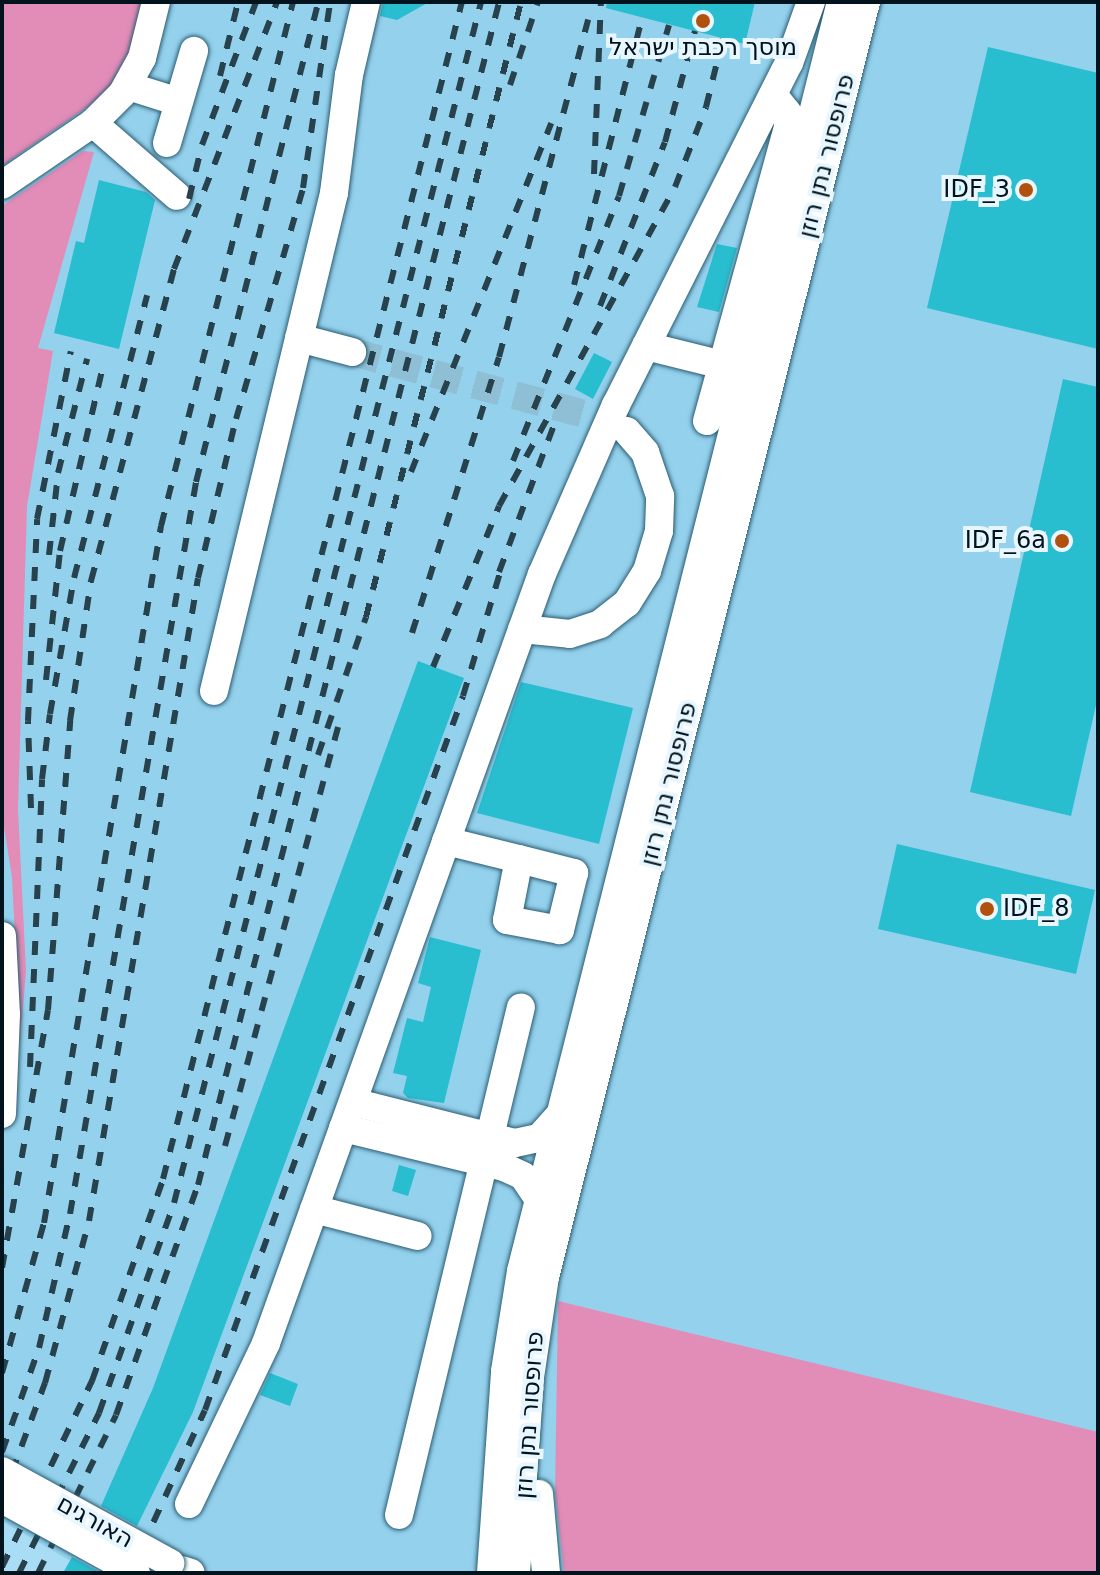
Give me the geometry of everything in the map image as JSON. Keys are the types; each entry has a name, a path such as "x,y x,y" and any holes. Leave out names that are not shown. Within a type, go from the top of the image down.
{"street":[{"path":"2,185 93,123 128,86 142,58 156,2"},
{"path":"214,691 334,193 349,75 366,2"},
{"path":"189,1504 266,1343 522,629 591,461 773,95 811,2"},
{"name":"פרופסור נתן רוזן","path":"491,1573 499,1517 511,1319 841,2"},
{"name":"פרופסור נתן רוזן","path":"516,1573 530,1377 545,1277 866,2"},
{"path":"167,143 194,51"},
{"path":"128,86 179,102"},
{"path":"707,421 788,126 787,112 773,95"},
{"path":"93,123 177,196"},
{"path":"299,338 352,352"},
{"path":"646,346 723,365"},
{"path":"522,629 555,635 600,624 627,603 647,571 659,531 660,496 645,452 627,431"},
{"path":"446,841 519,859"},
{"path":"2,936 6,1014 2,1114"},
{"path":"399,1515 521,1007"},
{"path":"353,1102 486,1150 523,1176 540,1201"},
{"path":"343,1128 486,1150 539,1138 561,1114"},
{"path":"314,1209 418,1236"},
{"path":"530,1377 546,1573"},
{"name":"האורגים","path":"2,1471 183,1570"},
{"name":"האורגים","path":"2,1499 136,1573"},
{"path":"480,1573 499,1517"}],"shaded area":[{"path":"2,2 1098,2 1098,1573 91,1573 2,1521"},
{"path":"2,2 143,2 133,46 106,94 2,166"},
{"path":"83,151 94,152 38,348 53,351 27,506 18,809 26,971 20,1042 12,877 2,815 2,206"},
{"path":"558,1301 1098,1432 1098,1573 564,1573 555,1493"}],"building":[{"path":"383,2 429,2 397,20 380,16"},
{"name":"מוסך רכבת ישראל","path":"607,2 755,2 745,44 606,8"},
{"name":"IDF_3","path":"988,47 1098,73 1098,349 927,308"},
{"path":"99,180 146,192 155,200 119,349 54,333 76,241 84,243"},
{"path":"717,244 737,248 719,312 697,307"},
{"path":"594,353 612,362 593,399 575,389"},
{"name":"IDF_6a","path":"1063,379 1098,387 1098,696 1071,816 970,792"},
{"path":"418,661 464,678 193,1412 137,1526 101,1506 153,1388"},
{"path":"521,682 633,708 599,844 477,813"},
{"name":"IDF_8","path":"897,844 1095,890 1076,974 878,929"},
{"path":"430,937 481,950 444,1103 408,1098 403,1093 407,1076 393,1073 407,1018 423,1022 431,987 418,983"},
{"path":"399,1165 416,1170 408,1196 392,1191"},
{"path":"270,1373 298,1384 290,1406 260,1395"},
{"path":"72,1557 101,1573 63,1573"}],"tunnel":[{"path":"352,352 603,419 627,431"}],"railway":[{"path":"220,76 238,2"},
{"path":"189,199 202,145 256,2"},
{"path":"2,1268 48,1010 70,721 91,581 174,269 277,2"},
{"path":"2,1373 44,1223 161,526 293,2"},
{"path":"2,1452 39,1348 70,1214 196,482 318,2"},
{"path":"2,1499 45,1383 89,1221 198,578 236,419 303,188 330,2"},
{"path":"2,1567 92,1381 163,1179 462,2"},
{"path":"19,1573 99,1413 174,1203 481,2"},
{"path":"38,1573 116,1415 198,1185 499,2"},
{"path":"318,755 366,617 521,2"},
{"path":"510,85 538,2"},
{"path":"594,174 601,2"},
{"path":"574,285 642,18"},
{"path":"412,633 499,357 588,20"},
{"path":"513,461 619,196 669,25"},
{"path":"600,306 665,142 695,31"},
{"path":"433,667 499,506 675,187 706,107 723,38"},
{"path":"411,472 551,123"},
{"path":"30,1067 42,779 50,714 74,578 147,295"},
{"path":"31,808 28,721 37,519 71,351"},
{"path":"49,555 58,473 87,359"},
{"path":"46,680 60,551 103,366"},
{"path":"499,572 554,425"},
{"path":"130,1573 205,1410 463,696 503,563"},
{"path":"225,1146 338,727"}],"place":[{"name":"מוסך רכבת ישראל","path":"703,21"},
{"name":"IDF_3","path":"1026,190"},
{"name":"IDF_6a","path":"1062,541"},
{"name":"IDF_8","path":"987,909"}]}
